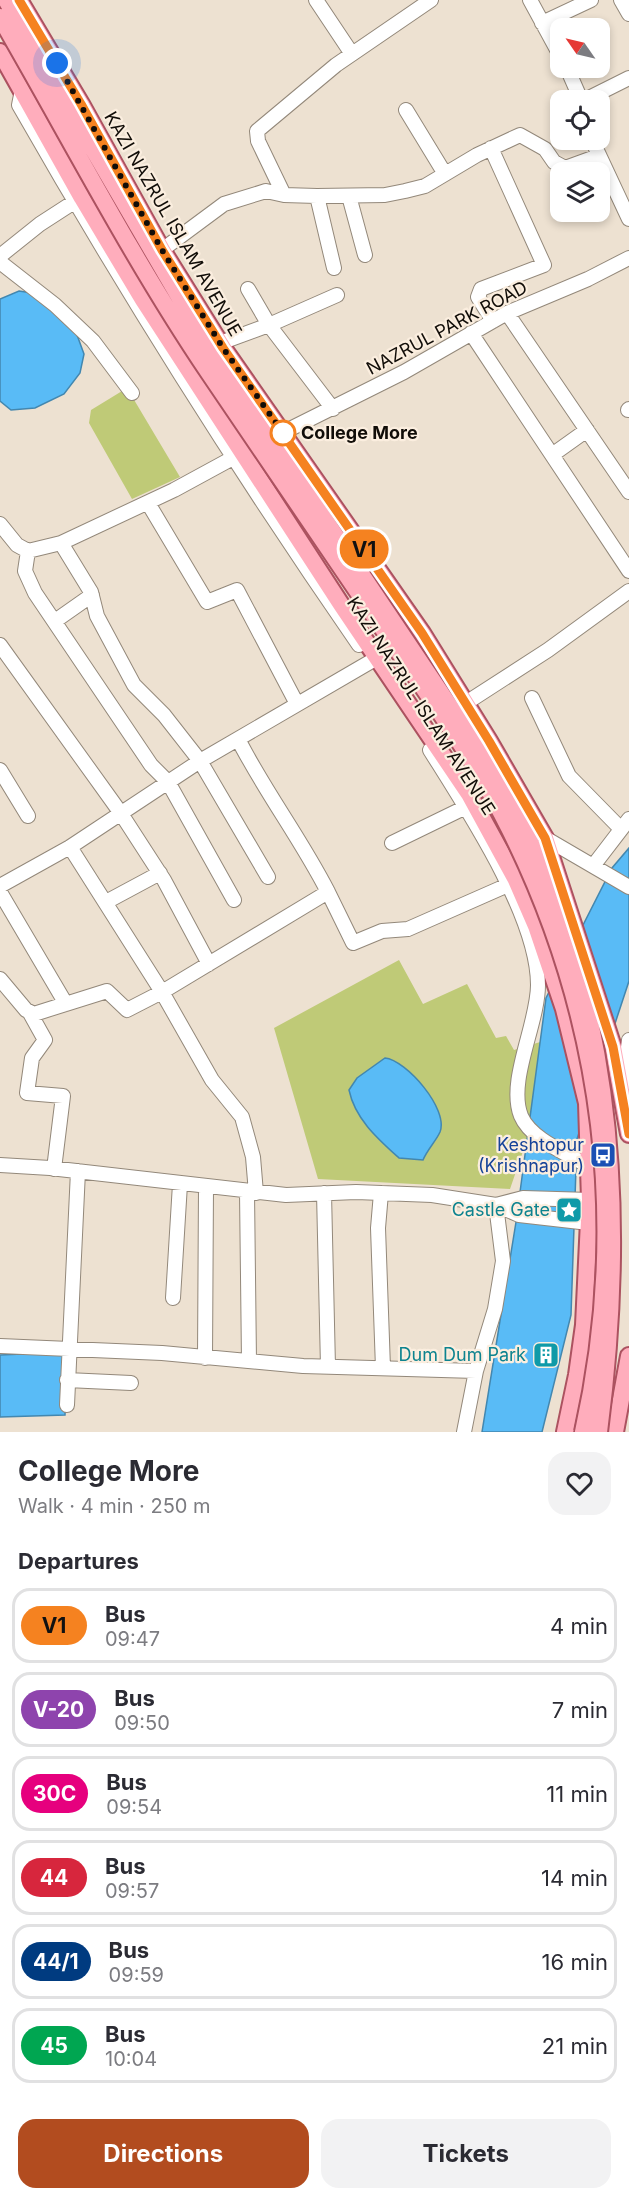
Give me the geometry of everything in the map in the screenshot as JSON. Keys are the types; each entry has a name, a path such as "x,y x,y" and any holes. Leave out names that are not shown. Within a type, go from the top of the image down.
{"main road":[{"path":"6,0 203,338 494,772 523,822 564,917 599,1039 614,1113 622,1216 619,1289 609,1387 599,1432"},
{"name":"KAZI NAZRUL ISLAM AVENUE","path":"20,0 162,250 220,343 422,633 545,838 613,1047 629,1134"},
{"path":"0,17 169,311 463,748 509,828 531,876 568,975 582,1025 599,1113 606,1215 605,1259 597,1356 584,1432"},
{"name":"KAZI NAZRUL ISLAM AVENUE","path":"0,52 214,419 441,750 516,880 546,952 580,1068 587,1103 590,1167 584,1325 578,1376 565,1432"},
{"path":"214,419 254,392"},
{"path":"615,1432 629,1356"}],"street":[{"path":"316,0 352,54"},
{"path":"284,195 255,134 352,54 431,0"},
{"path":"530,0 550,37"},
{"path":"542,23 591,0"},
{"path":"621,0 629,14"},
{"path":"604,90 629,78"},
{"name":"KAZI NAZRUL ISLAM AVENUE","path":"22,90 20,105 74,202 141,316 214,419"},
{"path":"406,110 445,174"},
{"path":"162,250 224,204 266,191 284,195 317,196 349,196 405,191 425,186 491,148 520,135 545,150 554,162 565,168 598,156"},
{"path":"491,148 544,265 480,289 478,297 493,321"},
{"path":"596,150 629,219"},
{"path":"317,196 334,268"},
{"path":"349,196 366,255"},
{"path":"0,256 40,224 74,202"},
{"name":"NAZRUL PARK ROAD","path":"28,551 61,543 148,503 237,455 333,409 507,313 588,279 629,258"},
{"path":"0,262 55,305 93,341 132,393"},
{"path":"248,289 269,325 333,409"},
{"path":"220,343 269,325 337,295"},
{"path":"507,313 629,492"},
{"path":"471,333 629,571"},
{"path":"552,455 587,430"},
{"name":"KAZI NAZRUL ISLAM AVENUE","path":"237,455 465,807 508,885 533,948 538,985 534,1018 520,1079 518,1100 524,1122 534,1132 590,1167"},
{"path":"148,503 207,602 237,590 297,704"},
{"path":"0,524 17,545 28,551 25,571 28,581 151,765 168,782 234,900"},
{"path":"61,543 92,595 97,616 134,685 164,716 200,761 268,877"},
{"path":"466,703 548,650 629,591"},
{"path":"55,621 92,595"},
{"path":"0,645 120,812 160,873 209,964"},
{"path":"0,886 70,847 200,761 370,662"},
{"path":"531,698 569,776 625,824 599,869"},
{"path":"238,739 260,781 314,863 353,943 382,931 408,929 508,885"},
{"path":"0,770 28,816"},
{"path":"392,843 465,807"},
{"path":"545,838 629,887"},
{"path":"70,847 162,992 212,1080 242,1117 253,1157 249,1361"},
{"path":"106,902 160,873"},
{"path":"0,892 66,1004"},
{"path":"30,1013 34,1014 107,990 127,1010 162,992 328,892"},
{"path":"0,979 30,1013 45,1040 33,1058 27,1092 63,1096 54,1168"},
{"path":"622,1090 629,1048"},
{"path":"0,1165 54,1168 286,1195 324,1193 432,1195 496,1205 519,1215 589,1223"},
{"path":"67,1406 78,1171"},
{"path":"173,1298 180,1184"},
{"path":"205,1358 206,1187"},
{"path":"324,1193 328,1367"},
{"path":"381,1193 378,1228 383,1368"},
{"path":"496,1205 523,1198 590,1200"},
{"path":"464,1432 476,1371 495,1309 503,1261 496,1205"},
{"path":"0,1346 328,1367 476,1371"},
{"path":"68,1380 132,1383"}],"green space":[{"path":"127,388 180,477 132,499 89,423 91,410"},
{"path":"399,960 423,1004 467,984 496,1038 506,1036 514,1050 563,1035 510,1189 318,1179 274,1028"}],"water":[{"path":"19,291 39,294 77,335 84,354 80,373 64,394 35,408 11,410 0,401 0,299"},
{"path":"629,848 629,981 577,1139 571,1315 542,1432 482,1432 516,1222 546,998 612,868"},
{"path":"385,1058 404,1067 414,1076 424,1087 438,1111 441,1122 440,1132 423,1160 399,1158 368,1128 352,1100 349,1090 357,1078"},
{"path":"67,1352 65,1415 0,1417 0,1355"}],"bus line":[{"name":"V1","path":"19,0 81,104 162,250 223,348 422,633 489,741 545,838 613,1047 629,1134"}],"place":[{"name":"College More","path":"283,433"},
{"name":"Keshtopur (Krishnapur)","path":"603,1155"},
{"name":"Castle Gate","path":"569,1210"},
{"name":"Dum Dum Park","path":"546,1355"}],"route":[{"path":"57,63 162,250 223,348 283,433"}]}
